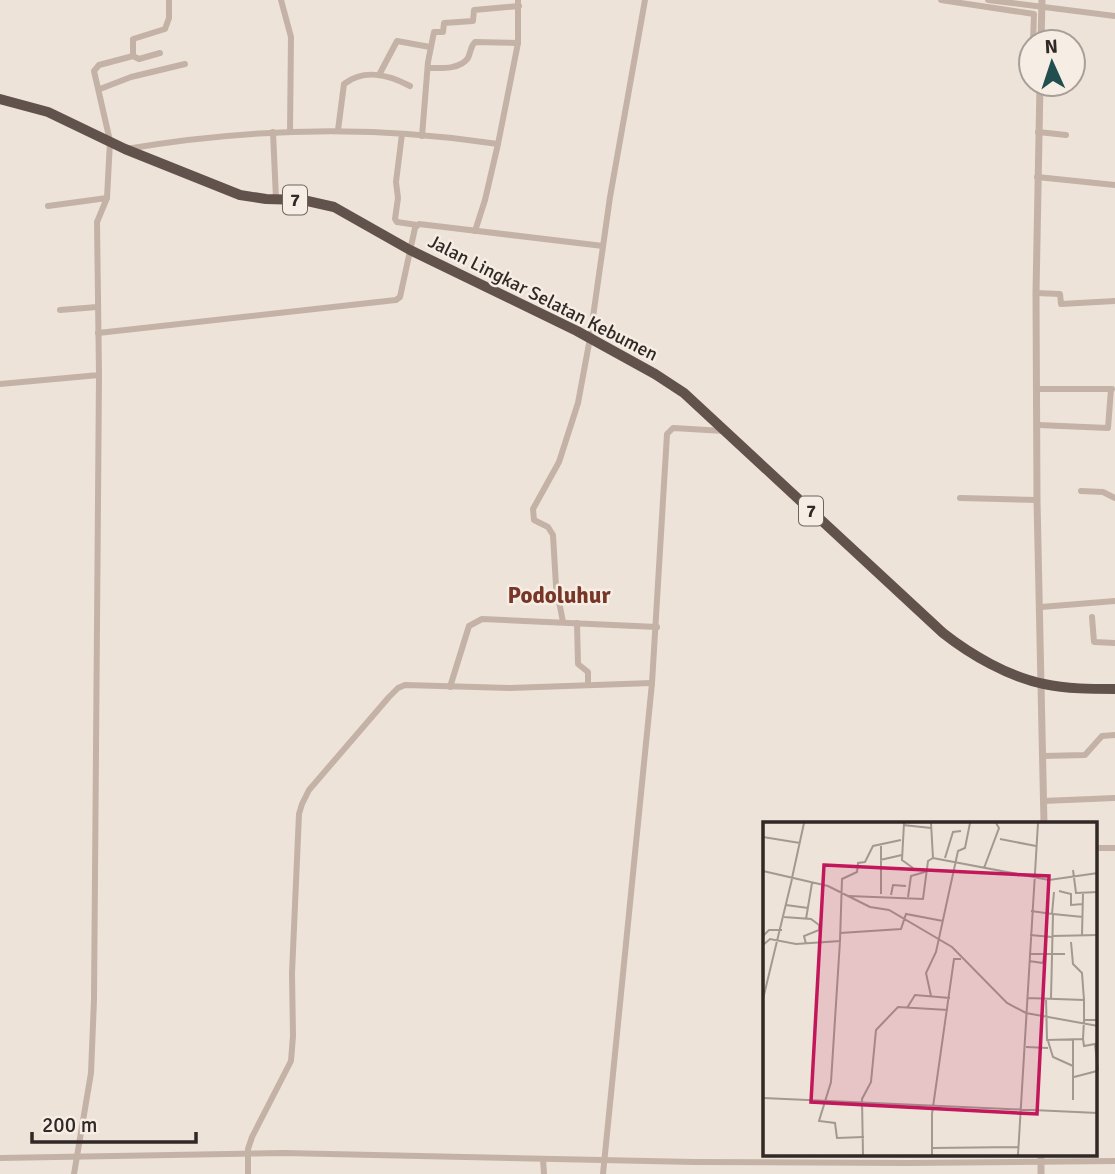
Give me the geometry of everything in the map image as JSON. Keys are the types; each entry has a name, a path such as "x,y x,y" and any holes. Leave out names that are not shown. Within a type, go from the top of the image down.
{"highway":[{"name":"Jalan Lingkar Selatan Kebumen","path":"0,99 48,112 125,149 240,195 325,203 410,250 577,331 684,393 943,633 979,659 1038,683 1115,690"}],"street":[{"path":"133,56 133,39 165,30 169,0"},
{"path":"282,0 291,37 290,131"},
{"path":"563,622 555,586 553,535 548,527 534,520 533,509 559,462 578,403 600,245 645,0"},
{"path":"941,0 1034,14 1034,28"},
{"path":"988,0 1042,3 1115,16"},
{"path":"422,136 430,47 434,32 443,32 444,23 472,22 475,10 518,3 518,43 498,144 475,230"},
{"path":"1041,28 1042,3"},
{"path":"379,75 397,41 430,47"},
{"path":"428,68 444,68 463,63 475,42 518,43"},
{"path":"74,1174 91,1073 94,1000 99,375 97,222 107,198 110,141 100,89 94,74 95,68 133,56 139,59 160,52"},
{"path":"100,89 131,77 185,64"},
{"path":"338,130 345,82 365,74 388,76 411,86"},
{"path":"1039,98 1035,293 1041,607 1038,683 1044,822"},
{"path":"125,149 190,138 338,130 498,144"},
{"path":"273,132 275,199"},
{"path":"1038,132 1066,135"},
{"path":"402,134 396,182 396,222 600,245"},
{"path":"1037,177 1115,185"},
{"path":"48,206 107,198"},
{"path":"97,332 396,300 400,297 417,225"},
{"path":"1035,293 1060,294 1061,304 1069,305 1115,301"},
{"path":"60,310 97,307"},
{"path":"0,384 99,375"},
{"path":"1037,389 1113,389 1108,428 1038,425"},
{"path":"603,1174 657,627 667,434 673,428 726,431"},
{"path":"1081,491 1103,492 1115,498"},
{"path":"960,498 1037,500"},
{"path":"1041,607 1115,601"},
{"path":"1092,617 1094,642 1115,643"},
{"path":"450,687 470,626 477,620 657,627"},
{"path":"577,623 578,664 588,672 588,685"},
{"path":"248,1174 248,1154 252,1137 291,1061 299,814 309,790 398,688 405,685 510,688 652,683"},
{"path":"1043,756 1085,755 1102,736 1115,735"},
{"path":"1044,801 1115,798"},
{"path":"0,1158 248,1154 1040,1164 1115,1161"},
{"path":"543,1158 544,1174"}],"district":[{"name":"Podoluhur","path":"559,595"}]}
